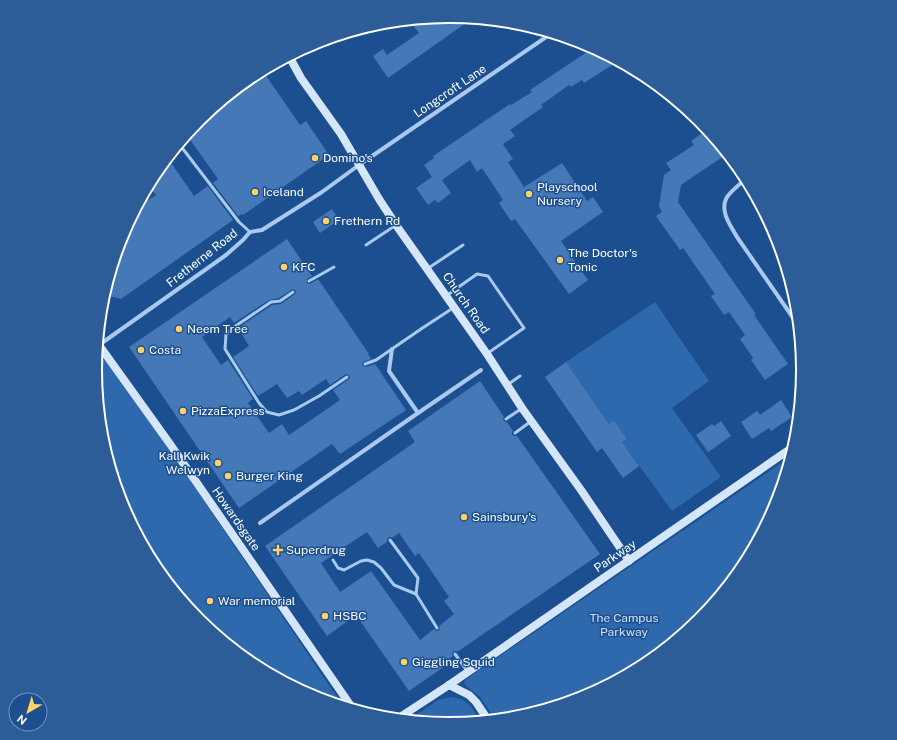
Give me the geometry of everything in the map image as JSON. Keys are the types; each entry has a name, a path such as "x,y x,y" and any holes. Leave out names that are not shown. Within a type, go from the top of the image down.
{"street":[{"name":"Longcroft Lane","path":"359,165 546,37"},
{"name":"Church Road","path":"292,61 301,78 341,134 396,225 487,354 522,408 581,490 628,561"},
{"name":"Fretherne Road","path":"102,343 226,255 250,232 262,230 322,192 359,165"},
{"path":"741,184 726,198 724,210 737,237 791,315"},
{"path":"392,349 389,371 418,413"},
{"name":"Howardsgate","path":"102,351 170,444 348,702"},
{"path":"260,523 481,370"},
{"name":"Parkway","path":"404,714 468,672 786,452"},
{"path":"449,685 462,690 469,695 485,715"}],"lane":[{"path":"183,149 239,222 250,232"},
{"path":"366,245 396,225"},
{"path":"427,269 463,245"},
{"path":"308,281 334,266"},
{"path":"446,296 477,274 488,276 524,328 487,354"},
{"path":"293,292 280,301 271,302 226,334 225,349 259,404 267,412 279,415 294,410 319,396 347,377"},
{"path":"365,364 376,360 454,308"},
{"path":"507,385 520,376"},
{"path":"506,419 522,408"},
{"path":"515,433 532,421"},
{"path":"390,540 418,578 416,594"},
{"path":"333,560 338,568 344,570 361,561 367,560 374,562 381,568 394,585 416,594 436,628"},
{"path":"455,654 468,672"}],"green space":[{"path":"655,302 709,381 672,408 721,477 672,511 622,442 627,439 614,420 609,424 566,362"},
{"path":"102,360 111,364 339,700 316,691 275,671 237,645 203,615 173,581 160,563 137,523 120,482 113,460 104,415 102,393"},
{"name":"The Campus Parkway","path":"784,461 769,503 760,523 737,563 724,581 694,615 677,631 641,659 602,681 560,699 494,714 492,714 480,697 466,686 464,683 465,680"},
{"path":"451,697 457,698 469,704 477,715 448,717 416,715 438,700"}],"building":[{"path":"465,24 388,78 373,56 383,49 387,55 419,33 413,25"},
{"path":"587,52 612,65 584,83 582,80 571,87 569,85 541,105 543,107 510,130 515,136 503,144 513,159 508,162 524,187 562,163 587,201 593,197 603,212 561,241 588,280 569,294 515,219 511,221 499,203 503,200 482,168 477,172 470,160 442,180 451,193 438,203 435,200 428,205 416,188 432,177 424,165 434,158 433,156 510,104 511,105 532,92 530,90"},
{"path":"265,75 300,125 306,121 329,155 243,215 238,216 213,183 218,179 190,139 220,109"},
{"path":"702,133 722,157 681,185 678,202 756,314 754,315 788,364 765,380 751,360 753,358 740,339 745,335 729,312 724,315 711,296 715,294 683,248 680,250 656,216 662,212 659,206 664,175 671,170 666,163 694,145 691,141"},
{"path":"171,162 194,196 208,186 233,220 121,299 110,296 120,258 137,217 145,203 156,195 152,190"},
{"name":"Frethern Rd","path":"332,209 339,220 320,233 313,222"},
{"path":"287,239 312,276 307,279 307,283 310,284 318,279 369,354 371,359 363,362 362,365 366,367 375,364 406,410 340,454 332,444 239,508 129,347","holes":["293,289 296,291 295,294 281,304 272,305 238,328 249,346 233,357 258,396 277,384 287,398 299,391 302,395 326,379 330,385 346,374 350,377 333,390 340,400 289,435 282,424 269,433 248,403 253,399 228,360 221,365 202,337 230,317 234,323 269,300 279,298"]},
{"path":"566,362 609,424 614,420 627,439 622,442 639,466 623,478 602,448 597,452 545,377"},
{"name":"Sainsbury's","path":"480,381 504,417 504,421 507,422 513,431 512,434 517,436 600,554 457,652 454,651 452,653 453,656 448,659 451,662 409,691 356,615 327,636 265,546 415,442 408,431","holes":["367,532 378,548 387,542 389,537 392,538 399,533 415,556 419,553 449,597 444,601 454,614 439,626 439,630 437,631 434,629 420,640 371,571 340,592 321,563"]},
{"path":"781,400 792,417 771,431 769,428 752,439 741,422 757,411 760,415"},
{"path":"721,421 731,436 708,452 696,435 712,424 714,426"}],"place":[{"name":"Domino's","path":"315,158"},
{"name":"Iceland","path":"255,192"},
{"name":"Playschool Nursery","path":"529,194"},
{"name":"Frethern Rd","path":"326,221"},
{"name":"The Doctor's Tonic","path":"560,260"},
{"name":"KFC","path":"284,267"},
{"name":"Neem Tree","path":"179,329"},
{"name":"Costa","path":"141,350"},
{"name":"PizzaExpress","path":"183,411"},
{"name":"Kall Kwik Welwyn","path":"218,463"},
{"name":"Burger King","path":"228,476"},
{"name":"Sainsbury's","path":"464,517"},
{"name":"Superdrug","path":"278,550"},
{"name":"War memorial","path":"210,601"},
{"name":"HSBC","path":"325,616"},
{"name":"Giggling Squid","path":"404,662"}]}
